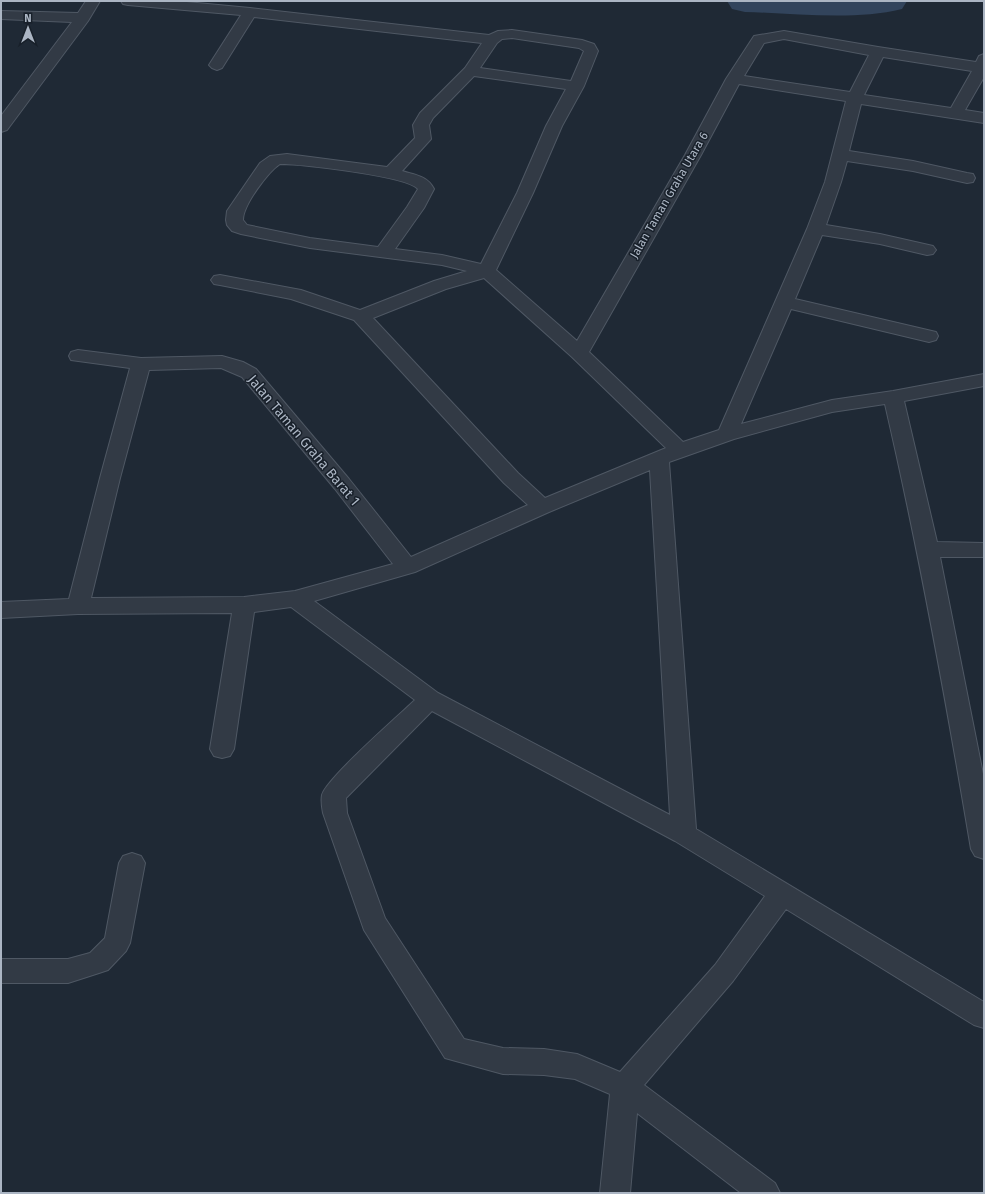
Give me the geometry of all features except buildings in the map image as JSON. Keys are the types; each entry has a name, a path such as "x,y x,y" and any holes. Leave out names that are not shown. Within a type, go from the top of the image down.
{"street":[{"path":"1,127 83,18 93,1"},
{"path":"128,1 250,12 492,40"},
{"path":"217,65 250,12"},
{"path":"1,15 83,18"},
{"path":"361,316 440,285 487,271 525,193 554,126 576,86 591,51 588,47 582,44 512,34 498,35 492,40 470,71 426,116 421,125 423,139 391,173"},
{"name":"Jalan Taman Graha Utara 6","path":"580,352 693,155 734,79 759,39 784,35 878,52"},
{"path":"727,434 816,229 833,182 855,98 878,52 983,65 956,113"},
{"path":"470,71 576,86"},
{"path":"734,79 984,118"},
{"path":"841,154 913,166 967,178"},
{"path":"383,253 415,208 426,189 419,181 391,173 288,159 276,159 266,166 234,214 234,222 236,226 241,229 310,243 383,253 442,260 487,271 580,352 593,367 680,450"},
{"path":"816,229 880,239 927,250"},
{"path":"220,280 295,294 361,316 511,478 542,507"},
{"path":"785,302 929,336"},
{"name":"Jalan Taman Graha Barat 1","path":"78,356 141,364 222,362 236,366 249,373 342,484 407,567"},
{"path":"78,606 110,478 141,364"},
{"path":"1,610 78,606 244,605 295,599 407,567 542,507 680,450 727,434 832,406 893,397 984,380"},
{"path":"893,397 914,482 960,710 984,849"},
{"path":"659,459 684,834"},
{"path":"927,549 984,550"},
{"path":"295,599 430,699 684,834 984,1016"},
{"path":"222,749 244,605"},
{"path":"430,699 348,779 334,795 335,813 373,922 455,1049 504,1061 544,1062 577,1067 625,1087 765,1193"},
{"path":"1,971 68,971 99,962 117,942 132,863"},
{"path":"615,1193 625,1087 724,973 782,894"}],"waterway":[{"path":"745,1 845,4 889,1"}]}
